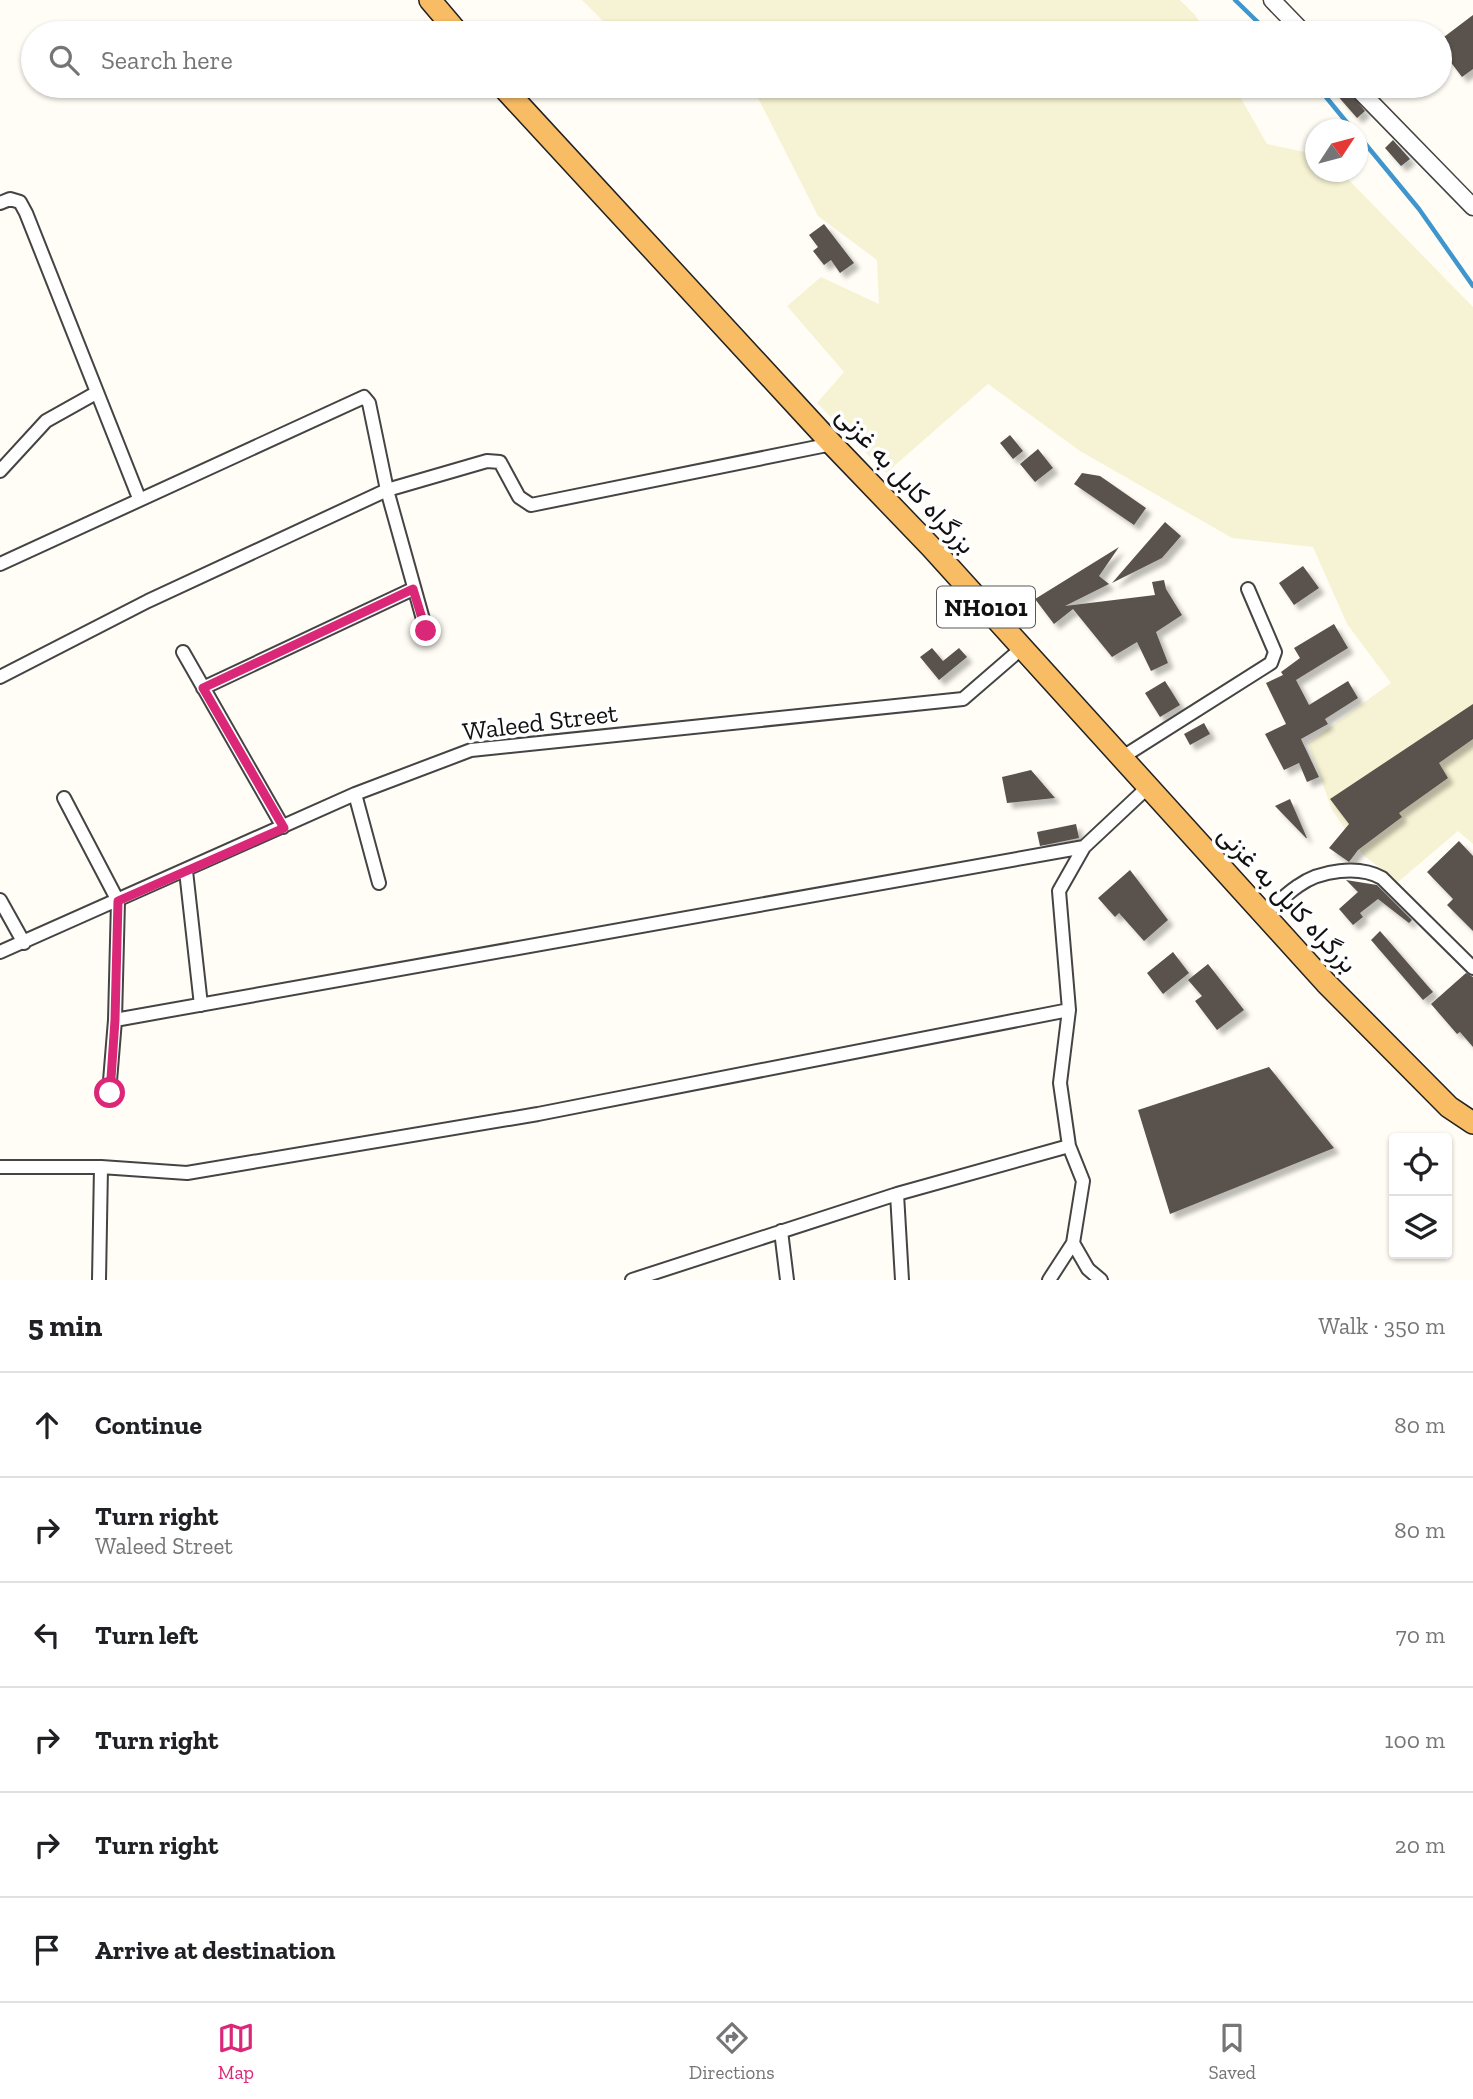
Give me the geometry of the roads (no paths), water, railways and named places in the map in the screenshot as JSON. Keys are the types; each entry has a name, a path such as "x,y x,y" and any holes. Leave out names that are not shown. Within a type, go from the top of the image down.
{"highway":[{"path":"430,0 448,21"},
{"name":"بزرگراه کابل به غزنی","path":"513,98 832,444 932,547 1326,983 1449,1107 1473,1123"}],"street":[{"path":"1272,0 1292,21"},
{"path":"1367,98 1473,207"},
{"path":"0,203 10,199 20,202 26,213 139,498"},
{"path":"0,471 46,421 96,393"},
{"path":"0,564 364,397 369,403 387,490 426,631"},
{"path":"0,677 148,601 387,490 488,461 500,462 519,497 531,505 832,444"},
{"path":"203,688 413,589"},
{"path":"1121,758 1271,663 1275,652 1248,589"},
{"name":"Waleed Street","path":"0,952 284,828 355,794 471,750 963,699 1022,648"},
{"path":"183,652 284,828"},
{"path":"1049,1280 1073,1243 1083,1181 1069,1146 1060,1083 1069,1010 1059,891 1084,847 1148,787"},
{"path":"355,794 379,883"},
{"path":"64,798 118,901 110,1093"},
{"path":"115,1020 1084,847"},
{"path":"1264,915 1300,884 1332,873 1358,870 1374,873 1473,968"},
{"path":"186,871 201,1005"},
{"path":"0,900 24,943"},
{"path":"0,1167 101,1167 187,1172 538,1114 1069,1010"},
{"path":"632,1280 658,1276 780,1231 897,1194 1069,1146"},
{"path":"99,1280 101,1167"},
{"path":"897,1194 902,1280"},
{"path":"780,1231 787,1280"},
{"path":"1073,1243 1088,1269 1101,1280"}],"waterway":[{"path":"1235,0 1257,21"},
{"path":"1327,98 1344,119"},
{"path":"1368,147 1419,209 1473,286"}]}
